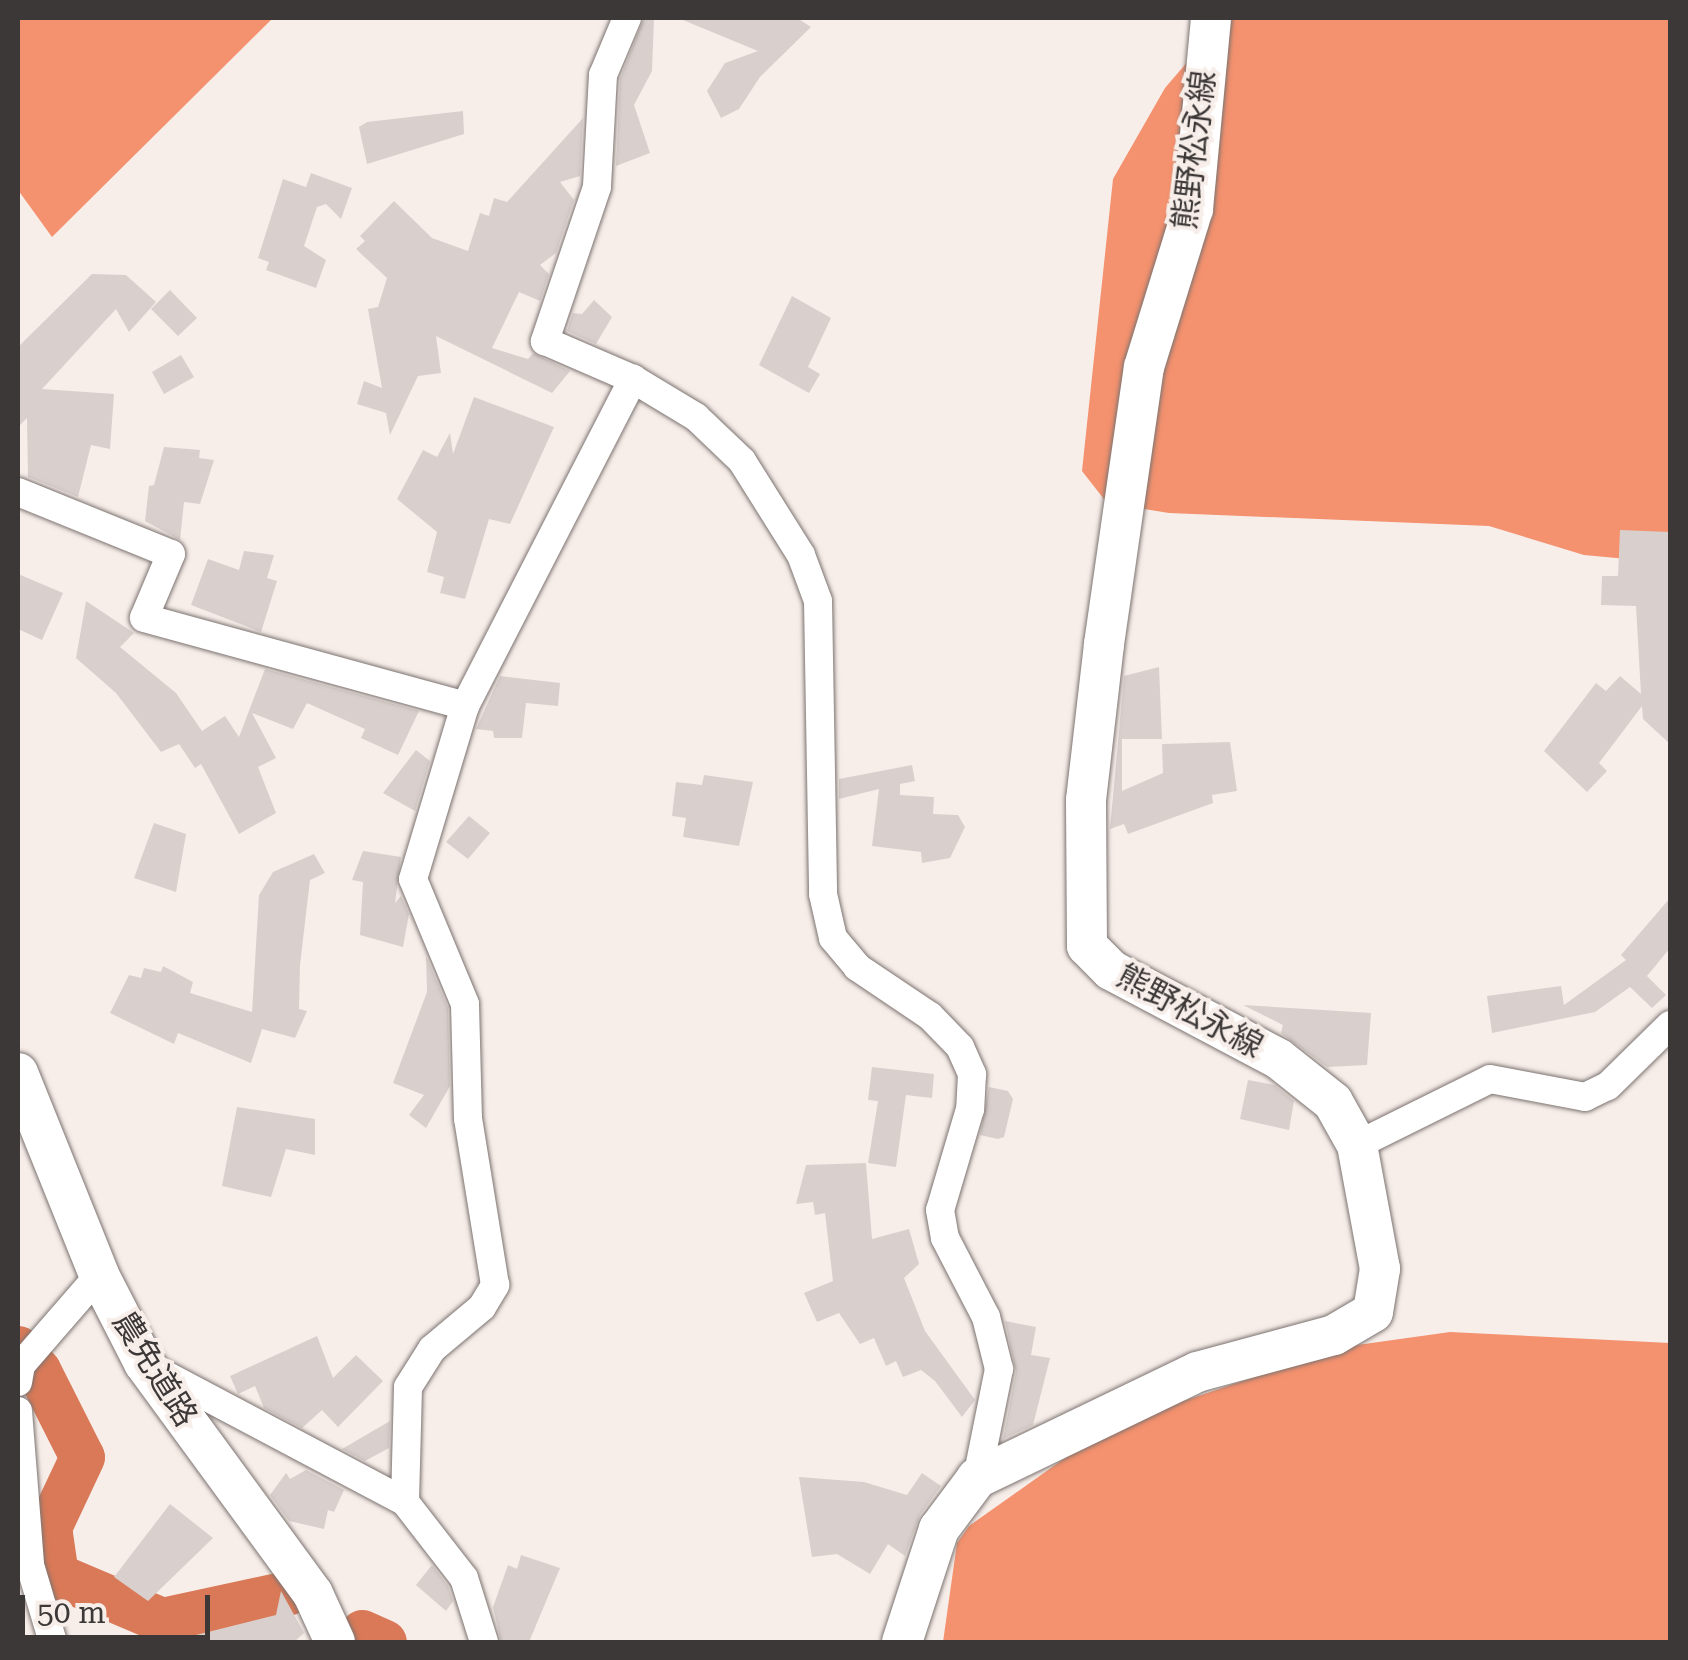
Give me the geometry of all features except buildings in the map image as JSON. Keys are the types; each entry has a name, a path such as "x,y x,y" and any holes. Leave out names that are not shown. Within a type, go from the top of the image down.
{"main road":[{"name":"熊野松永線","path":"902,1642 938,1529 977,1478 1197,1372 1334,1336 1373,1312 1380,1269 1356,1145 1333,1102 1280,1059 1111,970 1087,946 1086,800 1104,644 1144,367 1193,210 1212,18"},
{"name":"農免道路","path":"18,1072 99,1274 144,1364 314,1594 335,1642"}],"street":[{"path":"628,18 603,74 597,187 545,341 633,379 696,417 742,461 802,555 818,601 824,894 833,938 857,966 930,1016 960,1048 972,1074 966,1128 940,1210 945,1238 986,1317 999,1369 977,1478"},
{"path":"405,1502 408,1387 432,1349 482,1307 495,1284 468,1119 465,1004 413,879 464,706 633,379"},
{"path":"18,492 171,554 144,618 464,706"},
{"path":"1356,1145 1490,1079 1584,1097 1608,1086 1670,1025"},
{"path":"24,1367 99,1274"},
{"path":"144,1364 405,1502 464,1578 484,1642"},
{"path":"18,1411 24,1565 50,1642"}],"shaded area":[{"path":"18,18 273,18 52,237 18,190"},
{"path":"1225,18 1670,18 1670,563 1584,555 1489,526 1169,513 1107,503 1082,471 1113,179 1165,88"},
{"path":"1450,1332 1670,1343 1670,1642 943,1642 957,1543 969,1526 1110,1426 1343,1347"}],"waterway":[{"path":"18,1348 38,1370 82,1457 49,1527 56,1575 162,1620 287,1593"},
{"path":"362,1632 384,1642"}]}
